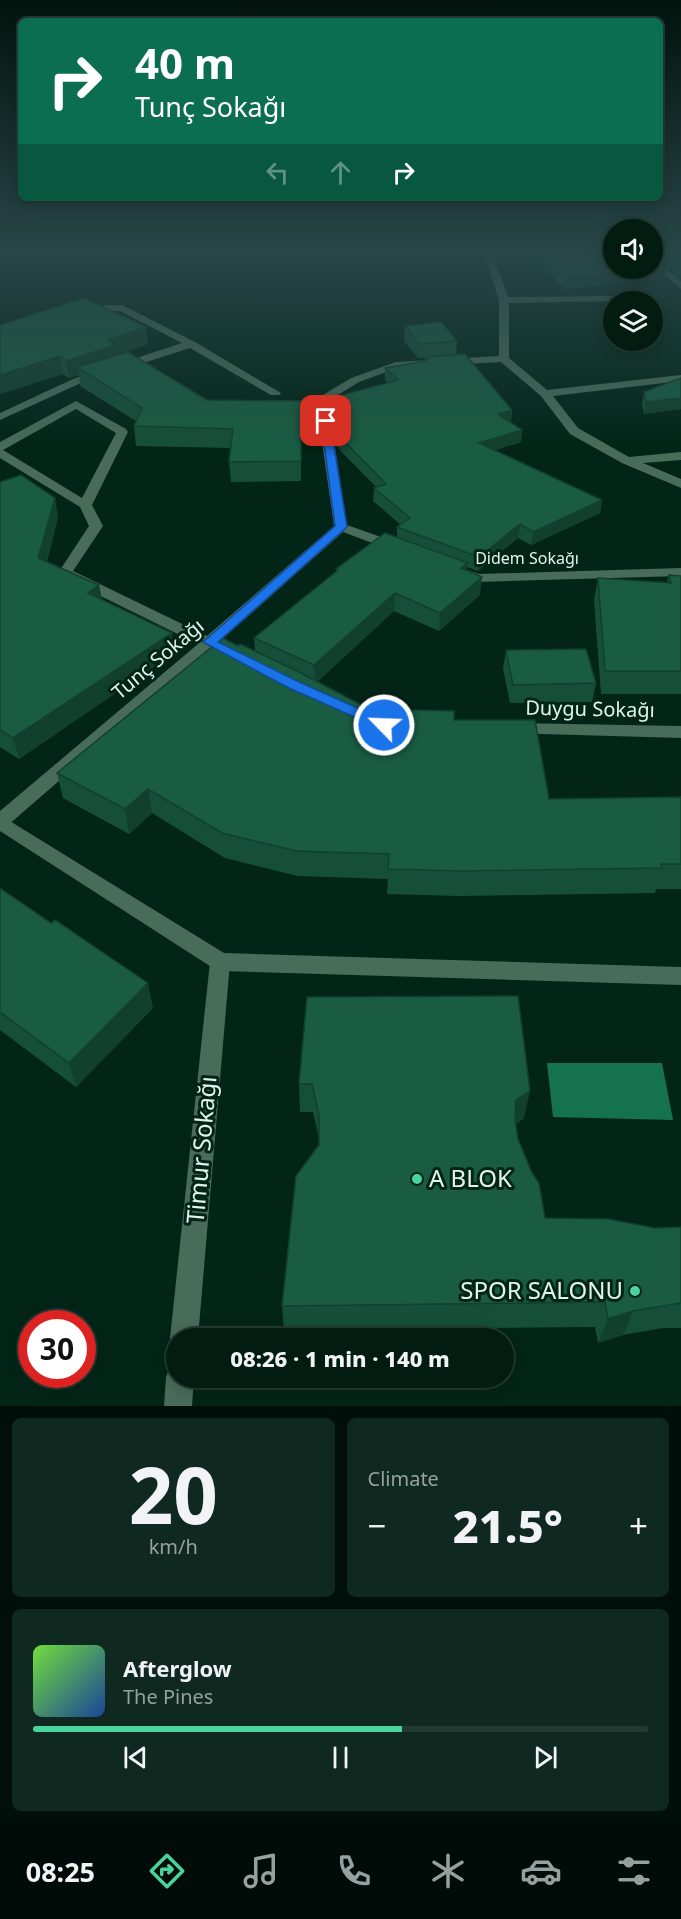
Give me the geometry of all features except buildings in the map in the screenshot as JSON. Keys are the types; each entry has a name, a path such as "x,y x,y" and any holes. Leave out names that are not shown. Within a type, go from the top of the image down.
{"street":[{"path":"137,316 275,393"},
{"path":"504,316 504,359"},
{"path":"0,417 77,381 191,344"},
{"path":"404,550 341,527 322,400 355,380 396,365 504,359 545,394 574,431 626,460 681,484"},
{"path":"545,394 681,378"},
{"path":"0,447 76,404 122,432 85,505"},
{"path":"0,453 85,505 96,526 65,573 252,664"},
{"path":"626,460 681,456"},
{"name":"Tunç Sokağı","path":"0,821 341,527"},
{"name":"Didem Sokağı","path":"446,566 477,578 681,572"},
{"name":"Duygu Sokağı","path":"497,728 681,732"},
{"path":"0,821 220,962 681,976"},
{"name":"Timur Sokağı","path":"185,1328 220,962"},
{"path":"178,1406 179,1388"}],"shaded area":[{"path":"547,1063 662,1063 673,1120 553,1117"}],"place":[{"name":"A BLOK","path":"417,1179"},
{"name":"SPOR SALONU","path":"635,1291"}],"route":[{"path":"326,421 341,527 210,642 294,685 384,725"}]}
